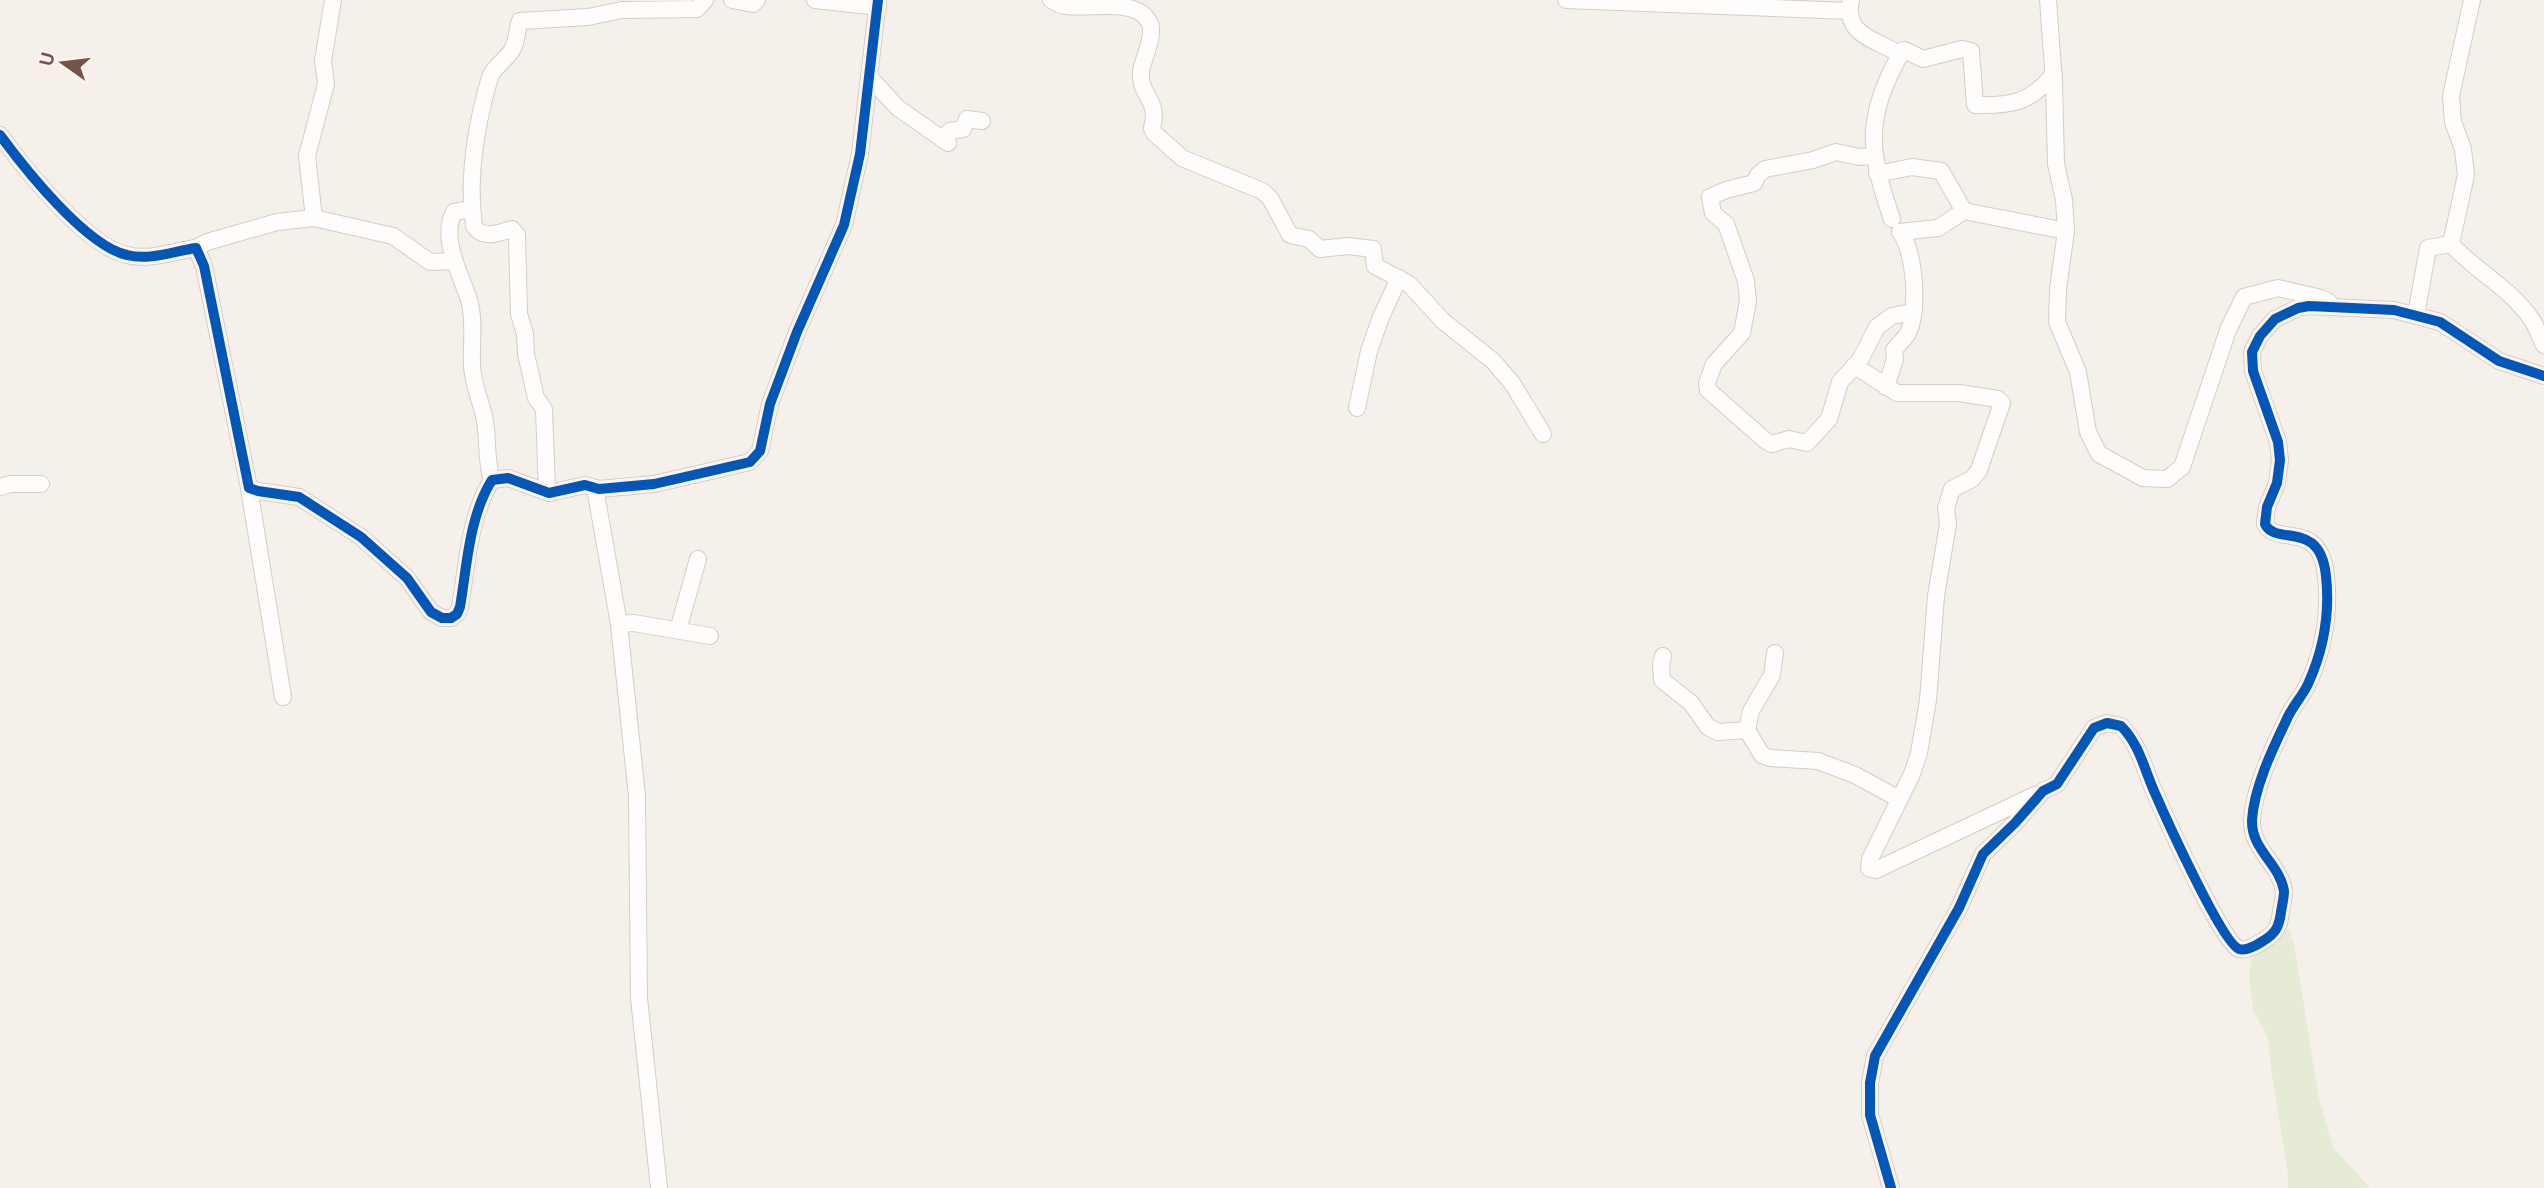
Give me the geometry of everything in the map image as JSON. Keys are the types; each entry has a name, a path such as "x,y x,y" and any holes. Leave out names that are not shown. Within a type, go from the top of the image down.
{"street":[{"path":"314,218 307,156 326,84 323,61 332,0"},
{"path":"547,491 544,409 536,398 519,314 517,235 512,229 495,234 481,233 474,226 474,155 486,90 493,70 515,45 520,21 587,18 622,10 695,9 705,0"},
{"path":"732,0 752,4 757,0"},
{"path":"492,480 508,478 548,493 585,485 595,488 654,484 750,462 760,451 770,404 797,332 844,225 860,154 878,4 816,0"},
{"path":"1051,0 1063,6 1108,2 1138,8 1151,25 1151,37 1141,76 1144,89 1153,104 1156,118 1152,128 1154,133 1182,158 1262,191 1270,198 1290,235 1309,239 1320,249 1348,246 1373,249 1375,266 1413,288 1443,321 1504,373 1543,435"},
{"path":"1566,0 1850,6 1854,25 1865,37 1900,55"},
{"path":"2048,0 2054,74 2056,164 2064,200 2066,231 2058,289 2057,322 2078,372 2088,432 2099,454 2143,478 2167,479 2182,467 2228,330 2244,297 2278,288 2322,298 2335,306"},
{"path":"2451,244 2466,175 2463,149 2453,122 2451,96 2472,0"},
{"path":"1892,219 1874,156 1877,104 1904,50 1923,59 1962,49 1971,51 1975,105 2016,103 2042,88 2054,74"},
{"path":"869,77 898,108 945,141 950,131 963,129 967,119 982,121"},
{"path":"0,135 48,193 102,244 127,256 153,257 196,248 207,242 277,222 314,218 393,236 430,262 453,261"},
{"path":"1874,156 1858,157 1836,152 1813,160 1765,169 1754,183 1710,197 1713,213 1726,224 1748,289 1742,333 1723,352 1709,374 1707,383 1712,395 1766,441 1772,444 1789,439 1804,444 1824,427 1840,382 1855,366 1877,327 1892,316 1912,312"},
{"path":"1877,174 1912,167 1941,171 1964,211"},
{"path":"472,209 456,211 452,216 450,230 453,261 473,315 471,367 484,415 488,470 492,480"},
{"path":"1886,387 1895,359 1894,350 1908,333 1915,302 1909,250 1899,233 1938,228 1964,211 2066,231"},
{"path":"2416,315 2428,248 2451,244"},
{"path":"2451,244 2476,270 2498,284 2531,319 2544,345"},
{"path":"196,248 204,266 249,488 283,697"},
{"path":"1357,408 1369,351 1399,278"},
{"path":"1855,366 1897,393 1959,393 1998,399 2003,403 1979,470 1972,479 1952,488 1948,499 1948,524 1936,596 1924,722 1916,765 1870,859 1869,868 1872,870 2057,784 2094,728 2107,723 2121,726 2134,742 2177,841 2216,918 2235,947 2243,950 2256,946 2275,934 2279,926 2284,892 2280,879 2257,846 2253,834 2254,803 2286,719 2307,686 2325,631 2326,576 2318,548 2308,539 2272,531 2265,524 2267,507 2277,483 2280,460 2278,442 2253,371 2252,352 2260,336 2275,319 2298,308 2335,306 2394,310 2440,323 2499,361 2544,376"},
{"path":"249,488 299,497 309,503 370,545 407,578 431,612 442,618 452,618 460,607 471,536 486,490 492,480"},
{"path":"0,488 10,484 41,484"},
{"path":"595,488 620,624 638,796 639,998 659,1188"},
{"path":"678,630 698,559"},
{"path":"620,624 634,623 710,636"},
{"path":"1775,653 1772,675 1751,711 1747,730 1762,755 1770,758 1818,761 1855,775 1899,799"},
{"path":"1663,656 1662,680 1692,703 1708,727 1718,732 1747,730"},
{"path":"1891,1188 1870,1115 1870,1083 1875,1056 1959,908 1983,854 2043,791"}],"green space":[{"path":"2275,893 2294,944 2319,1099 2333,1147 2370,1188 2288,1188 2268,1038 2253,1009 2249,976 2252,955 2271,932"}],"cycle path":[{"path":"0,135 75,222 111,249 135,257 144,257 196,248 204,266 249,488 299,497 361,537 407,578 431,612 442,618 451,618 457,614 460,607 478,509 492,480 508,478 549,493 585,485 599,489 654,484 750,462 760,451 770,404 797,332 844,225 860,154 878,0"},
{"path":"1891,1188 1870,1115 1870,1083 1875,1056 1959,908 1983,854 2043,791 2057,784 2094,728 2107,723 2121,726 2127,733 2194,876 2231,941 2239,949 2248,948 2267,938 2278,926 2284,891 2277,873 2256,840 2253,831 2253,808 2270,757 2288,716 2308,684 2318,658 2326,618 2327,590 2322,558 2315,547 2307,540 2278,534 2265,524 2267,507 2277,483 2280,460 2278,442 2253,371 2252,352 2260,336 2275,319 2298,308 2309,306 2394,310 2440,322 2499,361 2544,376"}]}
